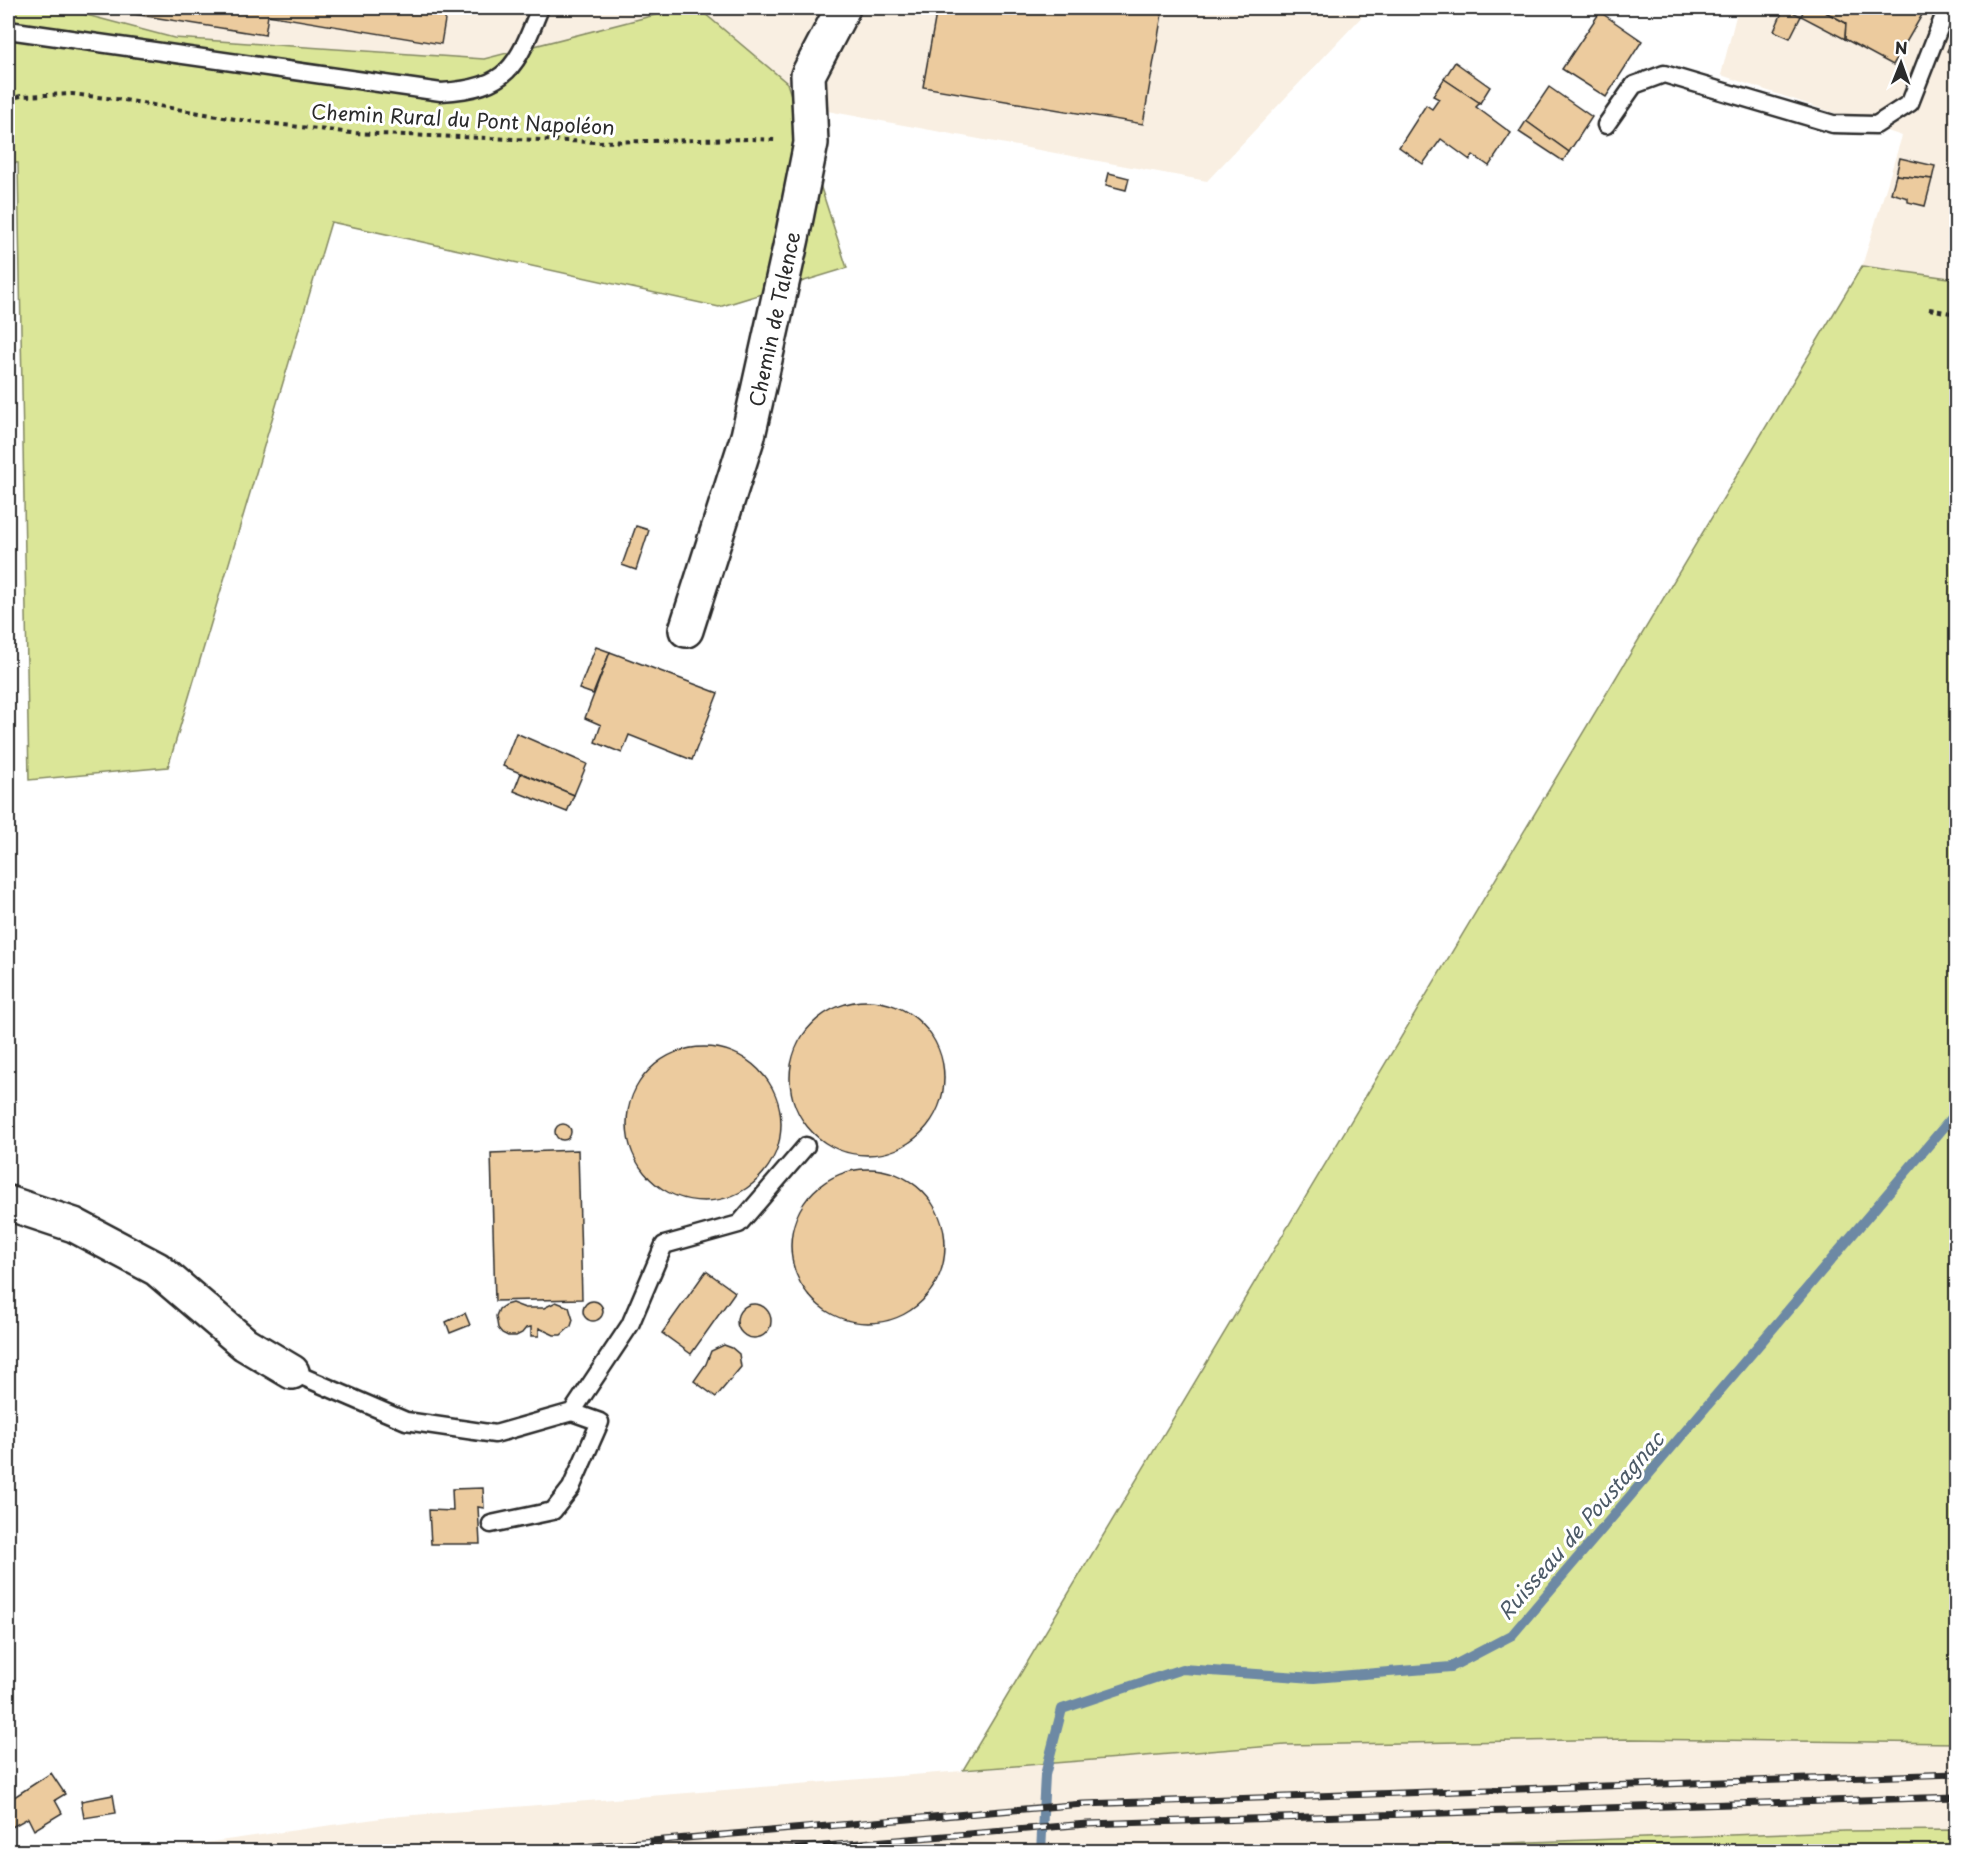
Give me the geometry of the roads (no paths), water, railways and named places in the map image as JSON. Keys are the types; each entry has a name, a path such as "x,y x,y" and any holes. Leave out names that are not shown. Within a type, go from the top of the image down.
{"street":[{"name":"Chemin de Talence","path":"686,630 748,436 811,142 808,75 843,8"},
{"path":"8,1203 74,1225 157,1269 245,1344 292,1372"}],"lane":[{"path":"8,30 441,92 487,85 510,69 524,49 540,8"},
{"path":"1606,125 1634,85 1664,74 1833,124 1876,125 1910,104 1947,8"},
{"path":"572,1412 630,1325 664,1245 740,1224 806,1146"},
{"path":"292,1372 406,1421 495,1434 572,1412 600,1422 571,1488 553,1511 491,1524"}],"waterway":[{"name":"Ruisseau de Poustagnac","path":"1041,1852 1045,1775 1062,1709 1182,1669 1314,1678 1451,1667 1512,1635 1956,1113"}],"railway":[{"path":"524,1852 1083,1804 1956,1774"},
{"path":"753,1852 1087,1824 1956,1797"}]}
